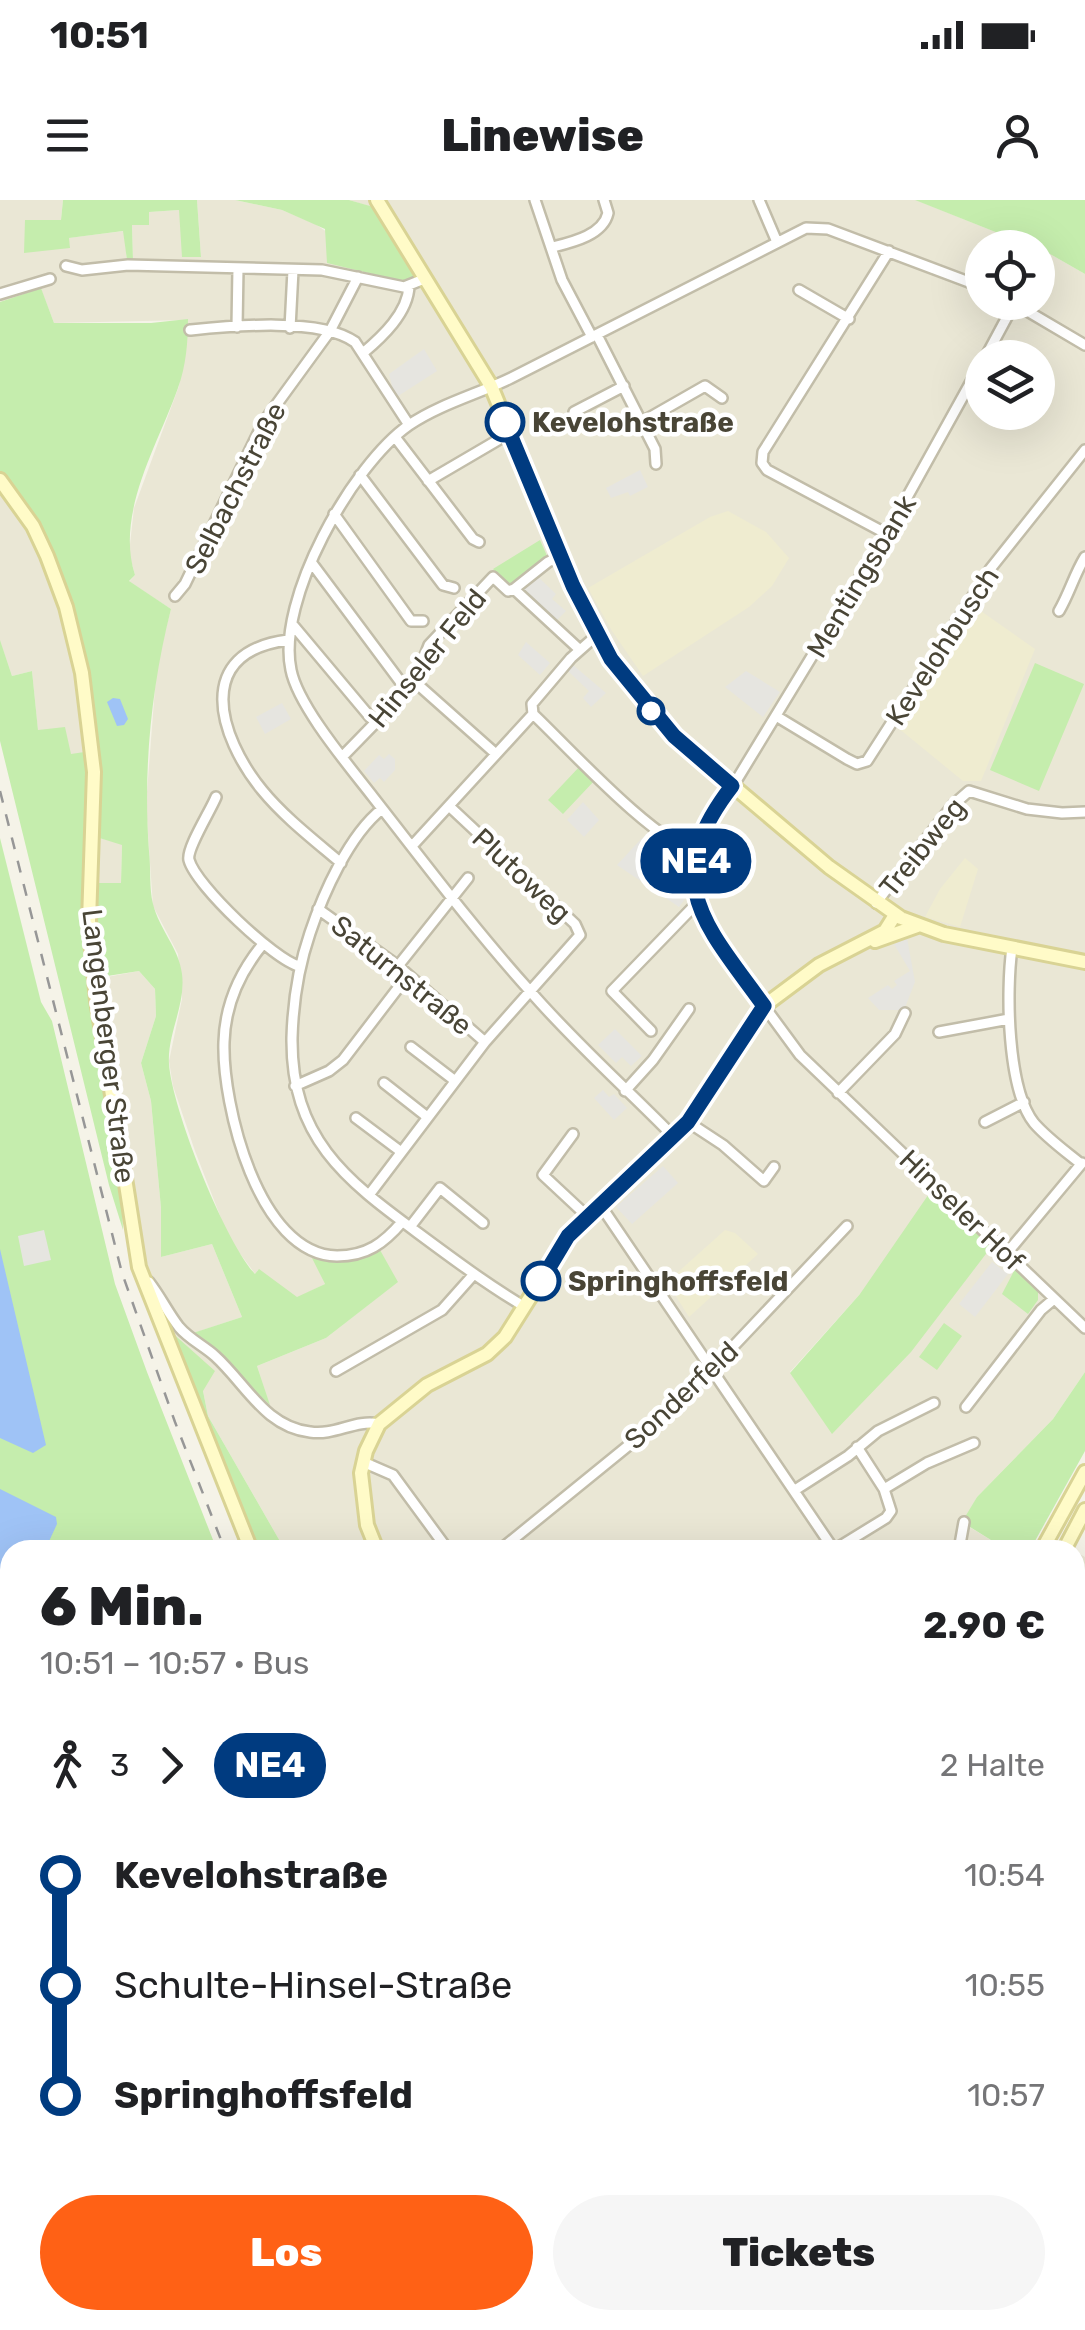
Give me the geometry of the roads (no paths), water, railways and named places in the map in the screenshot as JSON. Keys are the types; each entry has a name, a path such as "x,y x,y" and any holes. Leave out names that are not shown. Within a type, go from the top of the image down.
{"main road":[{"path":"377,200 490,386 597,636 626,680 674,736 876,903 895,914 917,926 1085,962"},
{"name":"Langenberger Straße","path":"0,480 33,526 47,556 66,607 82,673 94,772 89,921 97,1000 139,1267 247,1540"},
{"path":"732,786 709,821 696,851 698,904 704,921 764,1006"},
{"path":"373,1540 362,1498 363,1462 378,1424 427,1385 487,1354 511,1330 568,1236 688,1122 764,1006 819,965 885,931 895,914"},
{"path":"868,941 894,937 917,926"},
{"path":"1048,1540 1085,1472"},
{"path":"1069,1540 1085,1510"}],"street":[{"path":"535,200 562,280 624,386 655,449 656,464"},
{"path":"553,247 603,226 608,213 604,200"},
{"path":"759,200 777,242"},
{"path":"490,386 806,228 820,227 965,281"},
{"path":"887,534 768,470 762,463 764,452 889,252"},
{"path":"66,266 82,270 128,265 322,270 398,287 424,280"},
{"path":"237,327 238,268"},
{"path":"290,328 293,270"},
{"name":"Selbachstraße","path":"174,596 185,584 263,423 330,331 358,276"},
{"path":"0,294 50,279"},
{"path":"361,350 388,330 409,286"},
{"path":"799,290 849,319"},
{"path":"1043,320 1085,344"},
{"path":"190,330 290,328 330,331 350,338 409,425"},
{"name":"Hinseler Feld","path":"490,386 409,425 360,475 334,514 311,562 288,640 294,681 342,757 530,992 674,1137"},
{"path":"574,412 624,386"},
{"path":"642,422 705,386 722,398"},
{"name":"Mentingsbank","path":"732,786 887,534 965,394"},
{"path":"428,481 510,434"},
{"path":"394,438 472,539 479,542"},
{"name":"Kevelohbusch","path":"776,716 848,760 858,764 867,761 991,568 1085,450"},
{"name":"Hinseler Feld","path":"360,475 443,584 454,588"},
{"name":"Hinseler Feld","path":"334,514 411,620 422,621"},
{"path":"561,556 514,589 580,650"},
{"path":"1059,610 1085,557"},
{"name":"Hinseler Feld","path":"311,562 402,684"},
{"name":"Hinseler Feld","path":"342,757 415,682 429,645 493,577 508,591 514,589"},
{"name":"Hinseler Feld","path":"292,624 370,717"},
{"path":"597,636 544,686 532,704 534,714 658,833 686,850 696,851"},
{"path":"288,640 253,651 234,662 221,688 223,711 235,746 260,788 341,863"},
{"path":"415,682 496,754"},
{"path":"412,846 534,714"},
{"name":"Treibweg","path":"876,903 953,804 968,791 1026,809 1085,812"},
{"path":"216,797 189,850 189,861 224,907 263,944 290,964 300,966"},
{"name":"Plutoweg","path":"449,806 580,932 575,943 530,992"},
{"path":"382,809 341,863 318,909 300,966 292,1011 294,1086 306,1121 330,1157 406,1225 526,1308"},
{"path":"398,966 468,878"},
{"path":"651,1031 612,992 698,904"},
{"name":"Saturnstraße","path":"318,909 408,974 484,1042"},
{"path":"263,944 236,985 224,1040 235,1125 250,1172 268,1207 297,1240 327,1256 352,1256 371,1250 406,1225 440,1188 484,1223"},
{"path":"1007,1253 1083,1162 1032,1121 1024,1102 1009,1018 1012,948"},
{"path":"294,1086 329,1071 342,1060 408,974"},
{"path":"369,1194 484,1042 530,992"},
{"name":"Hinseler Hof","path":"764,1006 800,1055 1085,1328"},
{"path":"625,1091 689,1008"},
{"path":"838,1093 895,1034 905,1012"},
{"path":"939,1032 1009,1018"},
{"path":"411,1048 454,1080"},
{"path":"384,1083 426,1116"},
{"path":"985,1122 1024,1102"},
{"path":"356,1118 400,1151"},
{"path":"688,1122 724,1145 764,1181 774,1167"},
{"path":"573,1134 544,1175 588,1216"},
{"path":"601,1206 828,1540"},
{"name":"Sonderfeld","path":"512,1540 676,1406 847,1226"},
{"path":"139,1267 177,1324 216,1356 264,1410 292,1427 327,1434 358,1423 378,1424"},
{"path":"336,1371 442,1310 474,1274"},
{"path":"966,1407 1041,1310 1054,1299"},
{"path":"795,1490 878,1432 934,1403"},
{"path":"884,1489 928,1463 974,1443"},
{"path":"850,1540 891,1511 884,1489 856,1447"},
{"path":"363,1462 393,1475 441,1540"},
{"path":"961,1540 964,1522"}],"water":[{"path":"120,699 128,719 124,725 117,726 107,702"},
{"path":"0,1249 46,1445 33,1453 0,1438"},
{"path":"0,1489 56,1517 50,1540 0,1540"}],"railway":[{"path":"0,791 122,1273 221,1540"}],"place":[{"name":"Kevelohstraße","path":"505,422"},
{"name":"Springhoffsfeld","path":"541,1281"}]}
